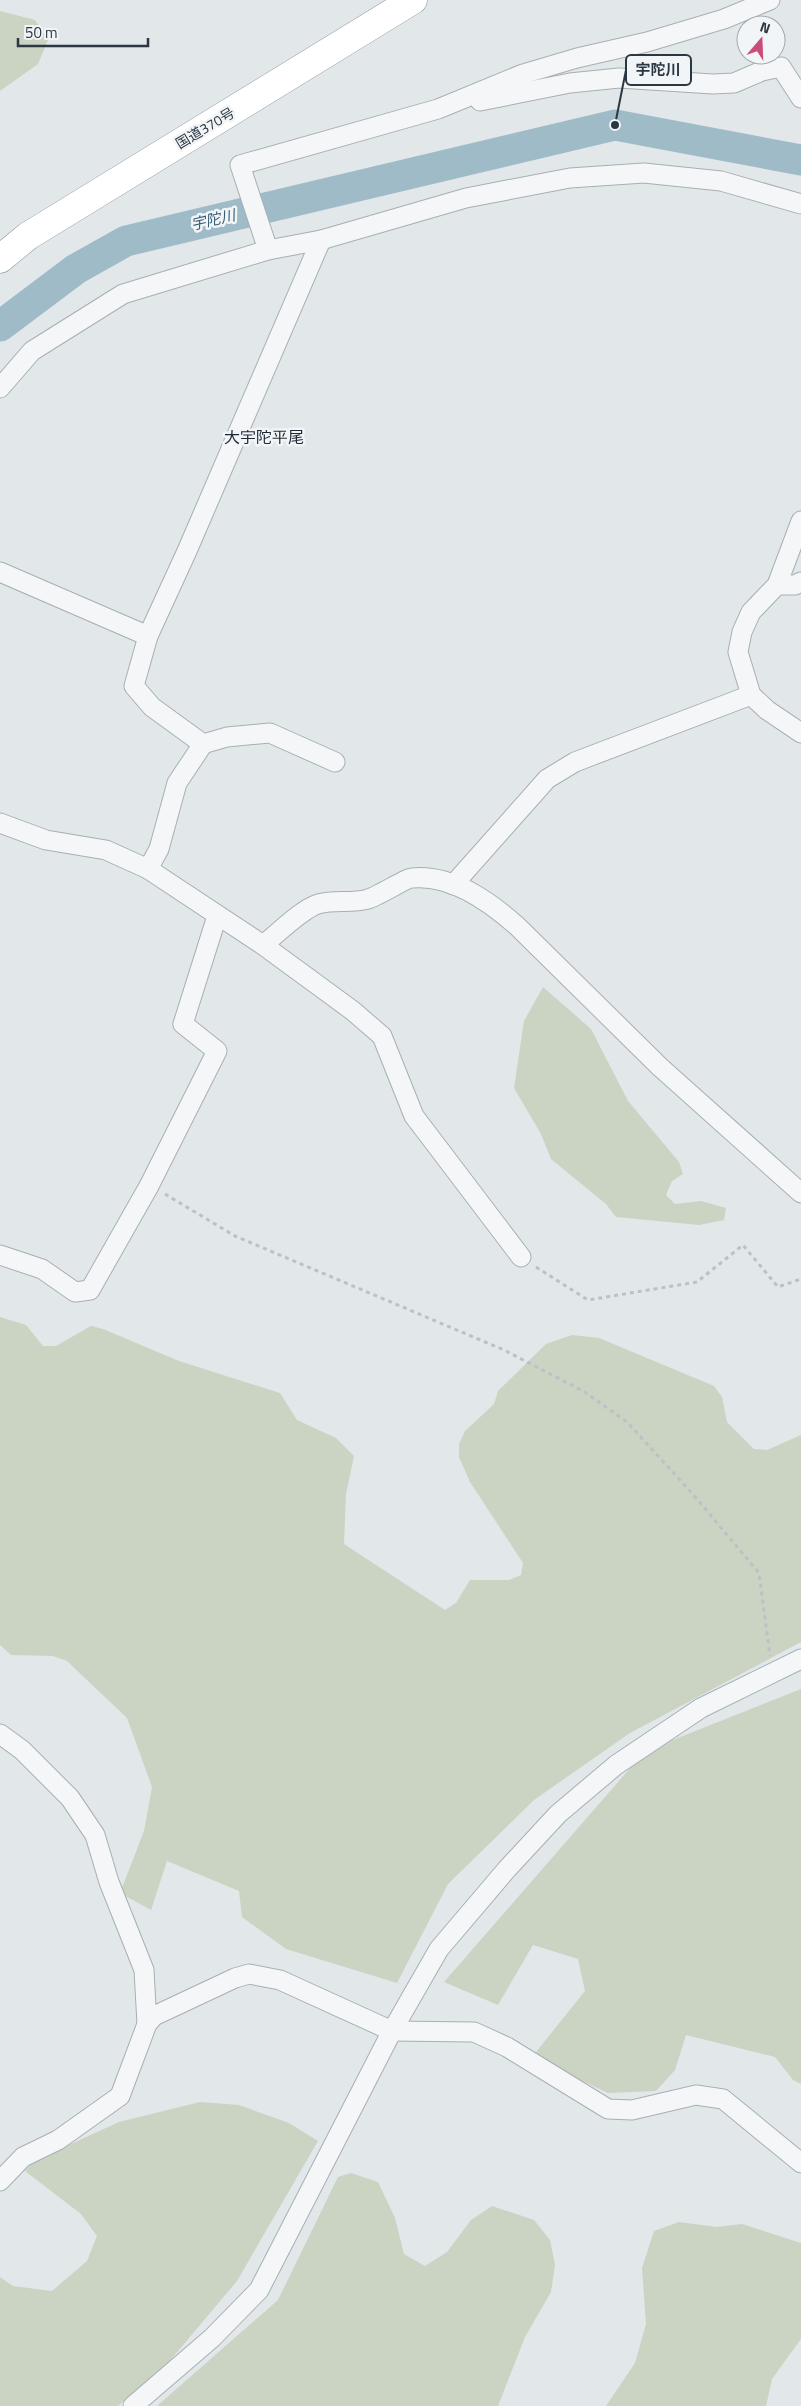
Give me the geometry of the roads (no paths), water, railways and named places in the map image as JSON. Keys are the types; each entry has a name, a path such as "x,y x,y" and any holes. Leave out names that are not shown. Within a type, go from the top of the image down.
{"highway":[{"name":"国道370号","path":"0,259 28,236 413,0"}],"street":[{"path":"438,110 523,74 577,58 647,42 724,19 770,0"},
{"path":"267,248 240,165 438,110 570,83 619,78 713,84 734,83 762,71 782,67 801,98"},
{"path":"0,388 32,352 123,294 267,248 322,240 466,198 570,178 644,173 722,181 801,204"},
{"path":"203,744 152,707 134,686 148,636 188,551 322,240"},
{"path":"801,521 777,585 751,612 742,632 738,652 750,695 767,710 801,733"},
{"path":"0,572 148,636"},
{"path":"777,585 795,585 801,582"},
{"path":"453,885 547,779 575,762 750,695"},
{"path":"148,869 159,849 177,783 203,744 227,737 270,733 335,762"},
{"path":"0,823 46,840 106,850 148,869 263,945 353,1011 382,1036 414,1116 520,1257"},
{"path":"263,945 318,904 365,900 387,892 411,878 441,881 469,890 501,912 660,1067 801,1192"},
{"path":"0,1255 42,1269 74,1292 90,1290 149,1186 217,1051 183,1024 217,916"},
{"path":"133,2406 212,2338 259,2290 392,2031 439,1949 507,1869 558,1814 616,1765 701,1708 801,1659"},
{"path":"0,1734 22,1750 70,1798 95,1835 109,1882 144,1970 147,2024"},
{"path":"0,2182 23,2157 58,2140 120,2096 147,2024 154,2016 235,1978 249,1974 280,1980 392,2031 474,2032 507,2047 608,2109 632,2110 696,2095 724,2099 801,2163"}],"waterway":[{"name":"宇陀川","path":"0,326 76,269 126,241 615,125 801,160"}],"place":[{"name":"宇陀川","path":"615,125"}],"district":[{"name":"大宇陀平尾","path":"264,437"}]}
